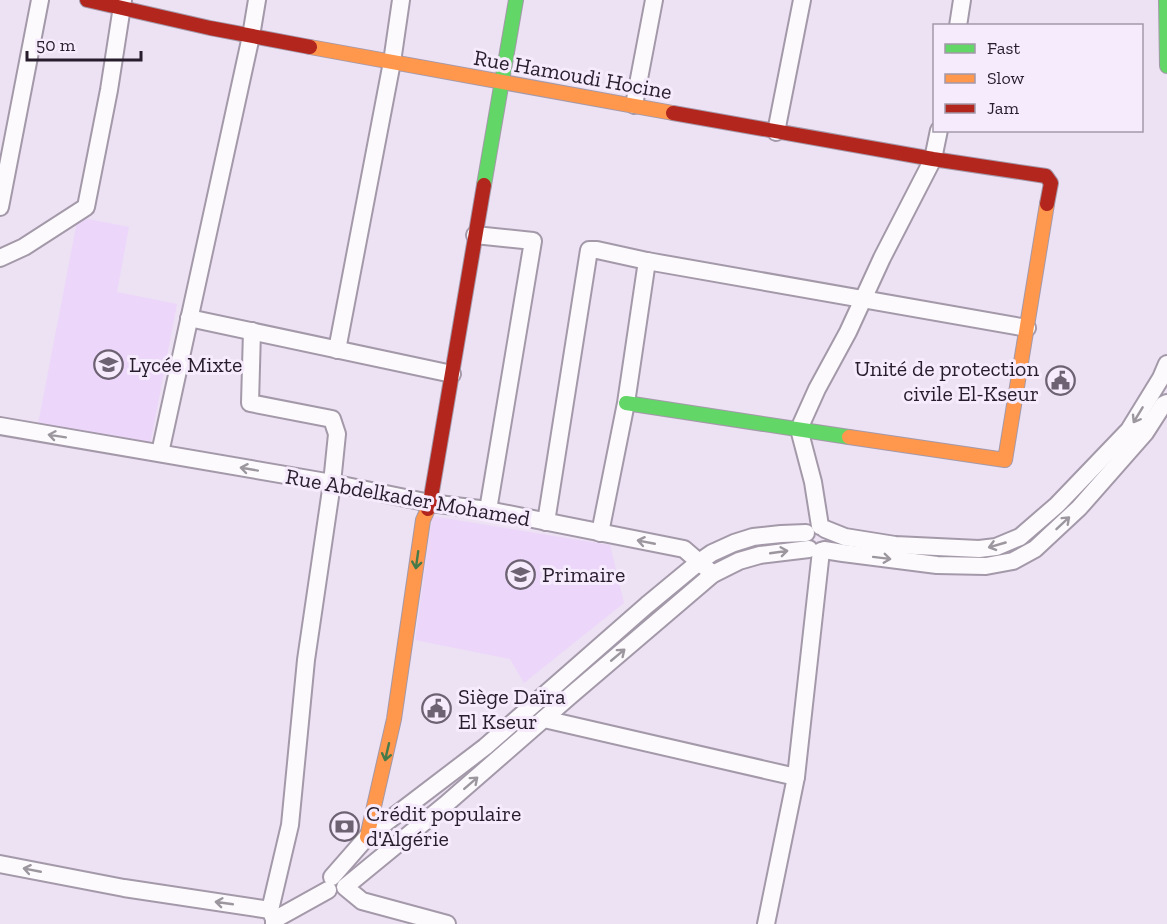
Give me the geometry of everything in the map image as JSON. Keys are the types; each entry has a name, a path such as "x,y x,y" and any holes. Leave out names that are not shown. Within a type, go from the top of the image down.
{"street":[{"path":"0,207 40,0"},
{"name":"Rue Hamoudi Hocine","path":"87,0 123,3 210,28 250,36 776,132 1046,176 1051,183 1027,328"},
{"path":"160,453 257,0"},
{"path":"337,350 392,62 401,0"},
{"path":"367,837 394,719 423,520 430,503 516,0"},
{"path":"634,105 654,0"},
{"path":"776,132 802,0"},
{"path":"958,24 962,0"},
{"path":"1166,0 1167,66"},
{"path":"0,258 24,247 86,207 123,3"},
{"path":"0,126 17,122"},
{"path":"766,924 796,777 818,540 813,482 799,429 933,159 939,132"},
{"path":"475,235 533,241 488,510"},
{"path":"546,522 589,250 597,249 647,261 1027,328 1005,460 626,403"},
{"path":"600,533 626,403 647,261"},
{"path":"189,318 452,374"},
{"path":"252,331 250,403 332,418 337,434 306,660 290,825 273,918"},
{"path":"0,864 273,918 335,884 445,805 713,574 739,561 818,540 845,537 895,545 979,549 996,547 1020,537 1057,505 1129,430 1167,364"},
{"path":"335,884 367,837 486,747 647,604 712,553 753,537 781,534 818,540 843,554 937,565 986,566 1013,561 1035,549 1079,508 1145,433 1163,405 1167,403"},
{"name":"Rue Abdelkader Mohamed","path":"0,426 332,483 430,503 488,510 684,549 713,574"},
{"path":"544,719 796,777"},
{"path":"335,884 362,901 447,924"}],"shaded area":[{"name":"Lycée Mixte","path":"78,217 129,227 117,292 177,304 150,445 38,424"},
{"name":"Primaire","path":"432,516 610,545 624,603 524,683 510,659 415,640"}],"traffic: fast":[{"path":"484,185 516,0"},
{"path":"1166,0 1167,66"},
{"path":"626,403 849,437"}],"traffic: slow":[{"path":"310,47 673,113"},
{"path":"849,437 1005,460 1047,204"},
{"path":"367,837 394,719 423,520 428,509"}],"traffic: jam":[{"path":"87,0 210,28 310,47"},
{"path":"673,113 933,159 1046,176 1051,183 1047,204"},
{"path":"428,509 484,185"}],"place":[{"name":"Lycée Mixte","path":"108,364"},
{"name":"Unité de protection civile El-Kseur","path":"1060,381"},
{"name":"Primaire","path":"521,574"},
{"name":"Siège Daïra El Kseur","path":"437,709"},
{"name":"Crédit populaire d'Algérie","path":"345,826"}]}
